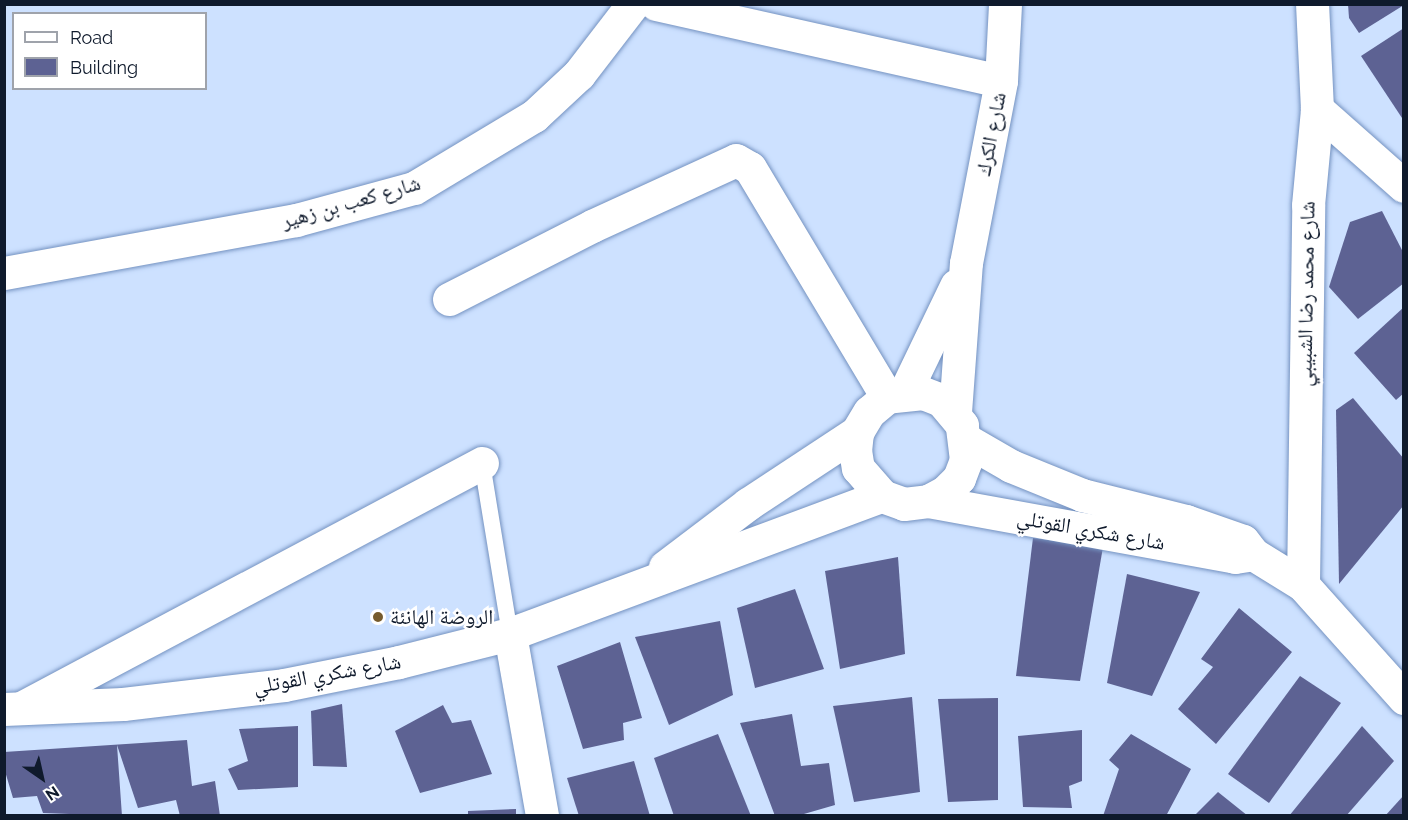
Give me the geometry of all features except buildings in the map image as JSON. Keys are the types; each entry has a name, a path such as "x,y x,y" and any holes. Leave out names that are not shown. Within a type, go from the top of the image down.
{"street":[{"name":"شارع كعب بن زهير","path":"4,273 296,220 414,188 534,116 579,74 633,4"},
{"path":"656,4 1001,81"},
{"name":"شارع الكرك","path":"961,426 966,263 1001,81 1005,4"},
{"name":"شارع محمد رضا الشبيبي","path":"1303,585 1308,205 1317,109 1312,4"},
{"path":"1317,109 1403,186"},
{"path":"449,299 592,226 736,160 750,168 896,395"},
{"name":"شارع الكرك","path":"896,395 966,263"},
{"path":"923,393 940,400 961,426 966,460 958,478 945,492 928,501 904,504 882,496 858,468 857,432 869,412 896,395 923,393"},
{"name":"شارع شكري القوتلي","path":"961,426 1011,466 1062,487 1186,521 1243,541 1253,554 1303,585 1404,698"},
{"name":"شارع شكري القوتلي","path":"640,586 748,504 857,432"},
{"path":"13,709 482,463"},
{"name":"شارع شكري القوتلي","path":"13,709 123,704 284,685 399,662 510,634 882,496"},
{"name":"شارع شكري القوتلي","path":"928,501 1235,557 1253,554"},
{"path":"510,634 542,816"}],"lane":[{"path":"482,463 510,634"}],"place":[{"name":"الروضة الهانئة","path":"378,617"}]}
